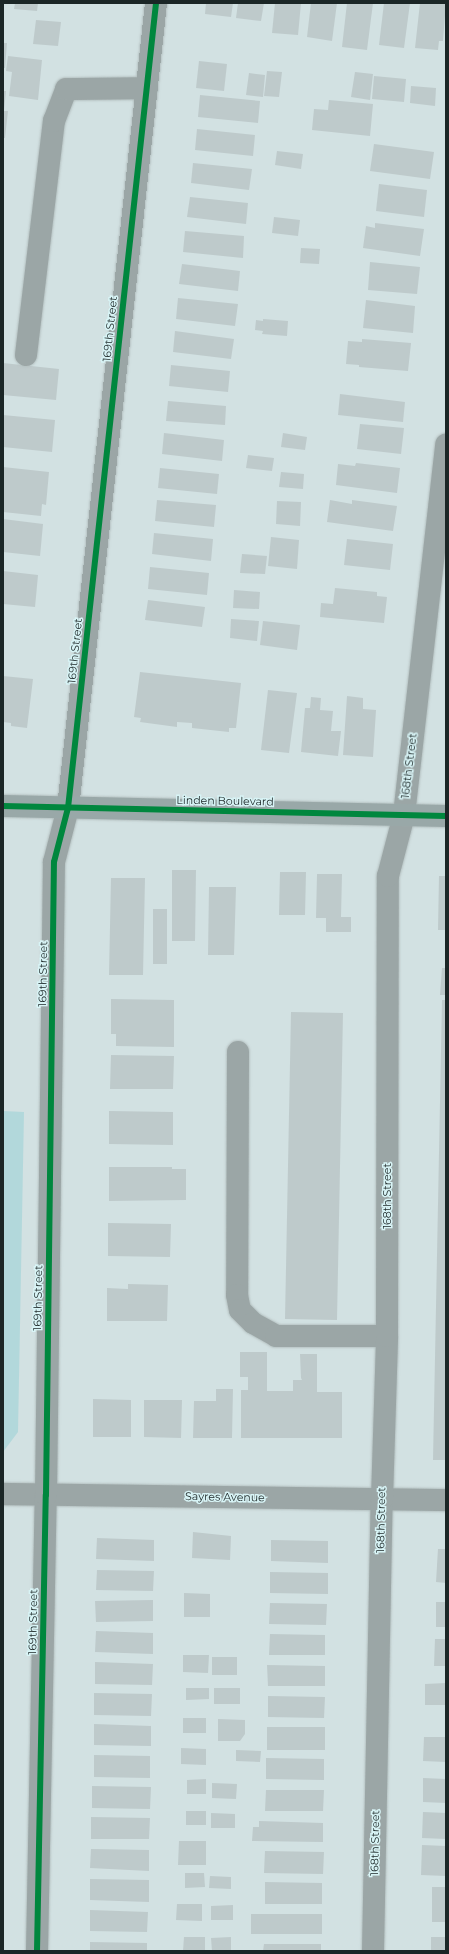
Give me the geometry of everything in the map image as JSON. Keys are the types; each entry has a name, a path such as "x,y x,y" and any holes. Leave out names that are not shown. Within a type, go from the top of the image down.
{"main road":[{"name":"Linden Boulevard","path":"3,806 446,816"}],"street":[{"name":"169th Street","path":"37,1951 46,1494 54,862 68,808 156,3"},
{"path":"26,355 54,121 66,89 147,88"},
{"name":"168th Street","path":"374,1951 382,1499 387,1336 388,876 404,815 446,444"},
{"path":"238,1052 237,1295 240,1310 253,1323 276,1336 387,1336"},
{"name":"Sayres Avenue","path":"3,1494 446,1500"}],"shaded area":[{"path":"3,1111 24,1112 18,1432 3,1452"}],"building":[{"path":"15,3 38,3 37,11 14,9"},
{"path":"206,3 233,3 231,17 205,14"},
{"path":"238,3 264,3 261,21 236,18"},
{"path":"275,3 301,3 298,35 272,33"},
{"path":"311,3 337,3 332,41 307,37"},
{"path":"347,3 373,3 367,50 342,47"},
{"path":"384,3 410,3 404,48 379,45"},
{"path":"420,3 446,3 443,41 439,41 438,50 415,48"},
{"path":"36,20 61,22 58,46 33,44"},
{"path":"3,43 7,43 5,68 3,68"},
{"path":"8,56 42,60 38,100 9,96 12,72 6,71"},
{"path":"199,61 227,64 224,91 196,88"},
{"path":"267,71 282,72 279,97 264,96"},
{"path":"355,72 373,74 370,100 351,97"},
{"path":"249,73 265,75 263,97 246,95"},
{"path":"374,76 406,79 404,102 372,99"},
{"path":"411,86 436,88 435,106 410,103"},
{"path":"3,91 6,91 4,111 8,111 5,138 3,138"},
{"path":"200,95 260,101 258,123 198,117"},
{"path":"329,100 373,104 370,136 312,130 314,109 328,110"},
{"path":"197,129 255,135 253,156 195,150"},
{"path":"374,144 434,152 430,179 370,171"},
{"path":"277,151 303,154 301,169 275,165"},
{"path":"193,163 252,169 249,190 191,183"},
{"path":"379,184 427,190 424,217 376,211"},
{"path":"190,197 248,203 246,224 187,217"},
{"path":"274,217 300,220 298,236 272,233"},
{"path":"375,223 424,229 420,256 363,248 366,226 375,228"},
{"path":"185,231 244,236 243,258 183,252"},
{"path":"301,248 320,249 319,264 300,263"},
{"path":"370,262 420,267 417,294 368,290"},
{"path":"182,264 240,271 238,291 179,284"},
{"path":"178,298 238,304 235,326 176,319"},
{"path":"366,300 415,306 413,333 363,328"},
{"path":"263,319 288,321 287,336 262,334 263,331 255,330 256,320 263,321"},
{"path":"175,331 234,339 231,359 173,352"},
{"path":"362,339 411,343 408,371 359,367 359,365 346,364 348,341 362,342"},
{"path":"3,363 59,369 56,400 3,395"},
{"path":"171,365 230,371 228,392 169,386"},
{"path":"340,394 405,402 403,422 338,415"},
{"path":"168,401 226,406 225,425 166,421"},
{"path":"3,415 55,420 52,452 3,447"},
{"path":"360,424 404,428 401,454 357,449"},
{"path":"164,433 224,440 222,461 162,454"},
{"path":"283,433 307,437 305,450 281,447"},
{"path":"248,455 274,458 272,471 246,468"},
{"path":"356,463 400,468 397,493 336,485 338,464 355,466"},
{"path":"3,467 49,472 46,505 42,504 41,516 3,512"},
{"path":"160,468 219,474 217,494 158,488"},
{"path":"281,472 304,474 303,489 279,487"},
{"path":"157,500 216,505 214,527 155,521"},
{"path":"330,500 352,504 352,500 397,506 393,531 327,522"},
{"path":"277,501 301,502 300,526 276,524"},
{"path":"3,519 43,524 40,556 3,552"},
{"path":"154,533 213,539 211,561 152,554"},
{"path":"271,537 299,540 297,569 268,566"},
{"path":"347,539 393,544 390,570 344,565"},
{"path":"242,554 267,556 265,574 240,573"},
{"path":"150,567 209,573 207,595 148,589"},
{"path":"3,571 38,575 35,607 3,604"},
{"path":"335,588 377,592 377,596 387,597 384,623 320,617 321,603 333,604"},
{"path":"234,590 260,592 259,609 233,608"},
{"path":"148,600 205,607 202,627 145,620"},
{"path":"231,619 259,621 257,641 230,638"},
{"path":"263,621 300,625 297,650 260,645"},
{"path":"140,672 241,683 236,728 229,728 229,732 192,728 192,723 177,722 177,727 140,722 141,718 134,717"},
{"path":"3,676 33,679 27,728 11,726 11,723 3,722"},
{"path":"268,690 297,693 289,753 261,750"},
{"path":"347,696 363,698 363,709 376,710 373,757 343,755"},
{"path":"311,697 321,698 320,710 333,711 331,731 341,731 338,756 301,752 305,708 310,708"},
{"path":"172,870 196,870 195,941 172,941"},
{"path":"280,872 306,872 305,915 279,915"},
{"path":"317,874 342,874 341,917 351,917 351,932 326,932 326,918 316,918"},
{"path":"439,876 446,876 446,930 438,930"},
{"path":"111,878 145,878 143,975 109,975"},
{"path":"209,887 236,887 234,955 208,955"},
{"path":"153,909 167,909 167,964 153,964"},
{"path":"442,968 446,968 446,995 440,995"},
{"path":"111,999 174,1000 174,1047 116,1046 116,1034 111,1034"},
{"path":"442,1000 446,1000 446,1460 433,1460"},
{"path":"291,1012 343,1013 337,1320 285,1319"},
{"path":"111,1055 174,1056 173,1089 110,1089"},
{"path":"109,1111 173,1112 173,1145 109,1144"},
{"path":"109,1167 172,1167 172,1169 186,1169 186,1200 109,1201"},
{"path":"108,1223 171,1224 170,1257 108,1256"},
{"path":"128,1284 168,1285 167,1321 107,1321 107,1288 128,1289"},
{"path":"240,1352 267,1352 267,1391 293,1391 293,1380 302,1380 300,1354 317,1354 317,1392 342,1392 342,1438 241,1438 241,1390 248,1390 248,1377 240,1377"},
{"path":"216,1389 233,1389 232,1438 193,1438 194,1401 216,1401"},
{"path":"93,1399 131,1400 131,1437 93,1437"},
{"path":"144,1400 182,1400 181,1438 144,1437"},
{"path":"193,1532 231,1536 230,1560 192,1558"},
{"path":"97,1538 154,1540 154,1561 96,1559"},
{"path":"271,1540 328,1541 328,1563 271,1561"},
{"path":"438,1549 446,1549 446,1583 436,1582"},
{"path":"97,1570 154,1571 153,1591 96,1590"},
{"path":"270,1572 328,1573 328,1594 270,1593"},
{"path":"184,1593 210,1594 210,1617 184,1617"},
{"path":"153,1600 153,1621 96,1622 95,1601"},
{"path":"436,1602 446,1602 446,1627 436,1627"},
{"path":"270,1603 327,1604 326,1625 269,1624"},
{"path":"96,1631 153,1633 153,1654 95,1652"},
{"path":"270,1634 325,1635 325,1655 269,1655"},
{"path":"435,1639 446,1639 446,1666 434,1666"},
{"path":"183,1655 209,1655 208,1673 183,1672"},
{"path":"212,1657 237,1657 237,1675 212,1675"},
{"path":"95,1662 153,1664 152,1685 95,1684"},
{"path":"267,1665 325,1666 325,1686 268,1686"},
{"path":"446,1683 446,1705 425,1705 425,1684"},
{"path":"186,1688 209,1688 209,1699 186,1700"},
{"path":"214,1688 240,1688 240,1704 214,1704"},
{"path":"94,1693 152,1694 151,1716 94,1715"},
{"path":"268,1696 325,1697 324,1718 268,1717"},
{"path":"183,1718 206,1718 206,1733 183,1733"},
{"path":"218,1719 245,1720 245,1734 240,1741 218,1741"},
{"path":"94,1724 151,1726 151,1746 94,1745"},
{"path":"267,1727 325,1727 325,1750 267,1750"},
{"path":"424,1737 446,1737 446,1762 423,1761"},
{"path":"181,1748 206,1749 206,1765 181,1764"},
{"path":"236,1750 261,1751 260,1762 236,1761"},
{"path":"94,1755 150,1756 150,1778 94,1777"},
{"path":"266,1758 324,1759 324,1780 266,1779"},
{"path":"423,1778 446,1779 446,1803 423,1802"},
{"path":"206,1779 206,1794 187,1794 187,1780"},
{"path":"212,1783 237,1784 236,1799 212,1798"},
{"path":"92,1786 151,1787 150,1809 92,1808"},
{"path":"266,1790 324,1790 323,1811 265,1811"},
{"path":"186,1811 206,1811 206,1825 186,1825"},
{"path":"423,1812 446,1813 446,1839 422,1838"},
{"path":"211,1813 235,1814 235,1828 211,1828"},
{"path":"91,1817 150,1818 149,1839 91,1839"},
{"path":"259,1821 323,1823 323,1842 252,1841 253,1827 259,1827"},
{"path":"179,1841 206,1841 206,1865 178,1865"},
{"path":"422,1845 446,1846 446,1876 421,1875"},
{"path":"91,1849 149,1850 149,1871 90,1868"},
{"path":"265,1851 324,1852 323,1874 264,1873"},
{"path":"185,1873 204,1873 205,1887 185,1888"},
{"path":"210,1876 231,1877 231,1889 209,1888"},
{"path":"90,1879 149,1880 149,1902 90,1900"},
{"path":"265,1882 322,1883 322,1904 265,1904"},
{"path":"432,1887 446,1887 446,1922 432,1922"},
{"path":"177,1904 202,1904 202,1921 176,1920"},
{"path":"233,1905 233,1920 211,1920 211,1906"},
{"path":"90,1910 148,1912 147,1932 90,1931"},
{"path":"251,1914 322,1914 322,1934 251,1934"},
{"path":"184,1937 205,1937 205,1951 183,1951"},
{"path":"231,1937 231,1951 212,1951 211,1938"},
{"path":"431,1937 446,1937 446,1951 431,1951"},
{"path":"90,1942 147,1943 147,1951 90,1951"},
{"path":"264,1944 321,1944 321,1951 263,1951"}],"cycle path":[{"path":"37,1951 46,1495 54,862 68,808 156,3"},
{"path":"3,806 446,816"}]}
